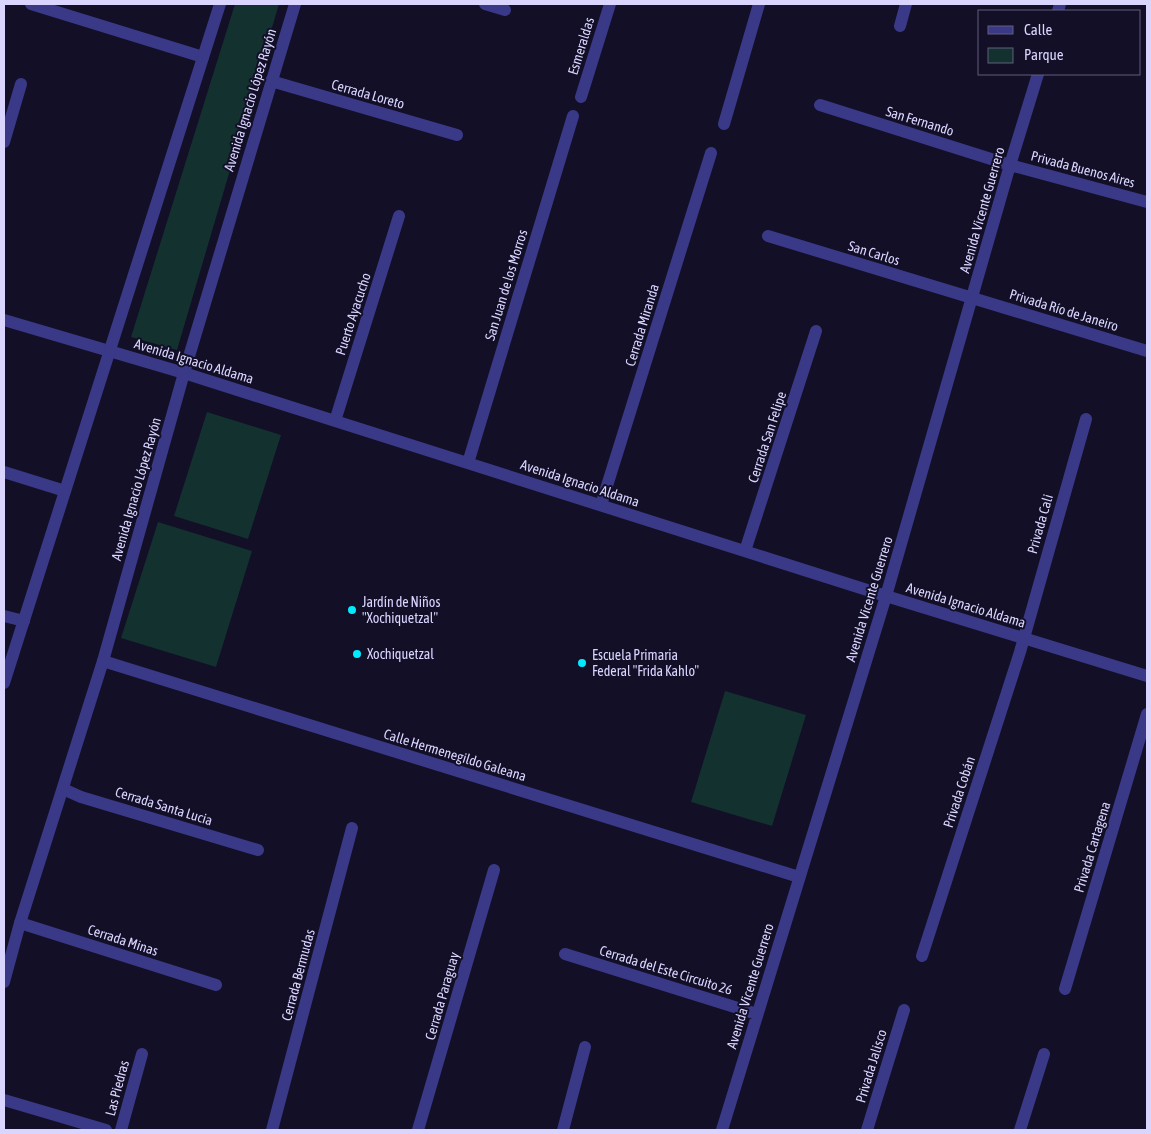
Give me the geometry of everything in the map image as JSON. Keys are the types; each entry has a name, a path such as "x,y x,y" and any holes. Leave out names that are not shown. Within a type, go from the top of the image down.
{"street":[{"path":"30,4 202,57"},
{"path":"4,683 220,4"},
{"name":"Avenida Ignacio López Rayón","path":"4,982 20,923 103,661 184,373 295,4"},
{"path":"485,4 505,10"},
{"name":"Esmeraldas","path":"581,98 610,4"},
{"path":"724,124 759,4"},
{"path":"900,26 906,4"},
{"name":"Avenida Vicente Guerrero","path":"722,1130 886,596 1038,75"},
{"name":"Cerrada Loreto","path":"271,81 457,135"},
{"path":"4,142 21,84"},
{"name":"San Fernando","path":"820,105 1010,165"},
{"name":"San Juan de los Morros","path":"468,463 573,116"},
{"name":"Cerrada Miranda","path":"601,505 711,153"},
{"name":"Privada Buenos Aires","path":"1010,165 1147,202"},
{"name":"Puerto Ayacucho","path":"335,421 399,216"},
{"name":"San Carlos","path":"768,236 972,298"},
{"name":"Privada Río de Janeiro","path":"972,298 1147,351"},
{"name":"Avenida Ignacio Aldama","path":"4,320 184,373 886,596 1147,676"},
{"name":"Cerrada San Felipe","path":"745,551 816,331"},
{"name":"Privada Cali","path":"1024,638 1086,419"},
{"path":"4,472 65,491"},
{"path":"4,616 24,622"},
{"name":"Privada Cobán","path":"922,956 1024,638"},
{"name":"Calle Hermenegildo Galeana","path":"103,661 799,877"},
{"name":"Privada Cartagena","path":"1064,989 1147,714"},
{"name":"Cerrada Santa Lucia","path":"63,789 81,797 258,850"},
{"name":"Cerrada Bermudas","path":"272,1130 352,828"},
{"name":"Cerrada Paraguay","path":"418,1130 494,870"},
{"name":"Cerrada Minas","path":"20,923 216,985"},
{"name":"Cerrada del Este Circuito 26","path":"565,954 757,1014"},
{"name":"Privada Jalisco","path":"867,1130 904,1010"},
{"path":"563,1130 585,1047"},
{"name":"Las Piedras","path":"121,1130 142,1054"},
{"path":"1020,1130 1044,1054"},
{"path":"4,1100 106,1130"}],"green space":[{"path":"235,4 279,4 177,350 131,337"},
{"path":"207,412 281,435 248,539 174,516"},
{"path":"158,522 252,551 216,667 121,638"},
{"path":"725,691 806,715 772,826 691,802"}],"place":[{"name":"Jardín de Niños \"Xochiquetzal\"","path":"352,610"},
{"name":"Xochiquetzal","path":"357,654"},
{"name":"Escuela Primaria Federal \"Frida Kahlo\"","path":"582,663"}]}
